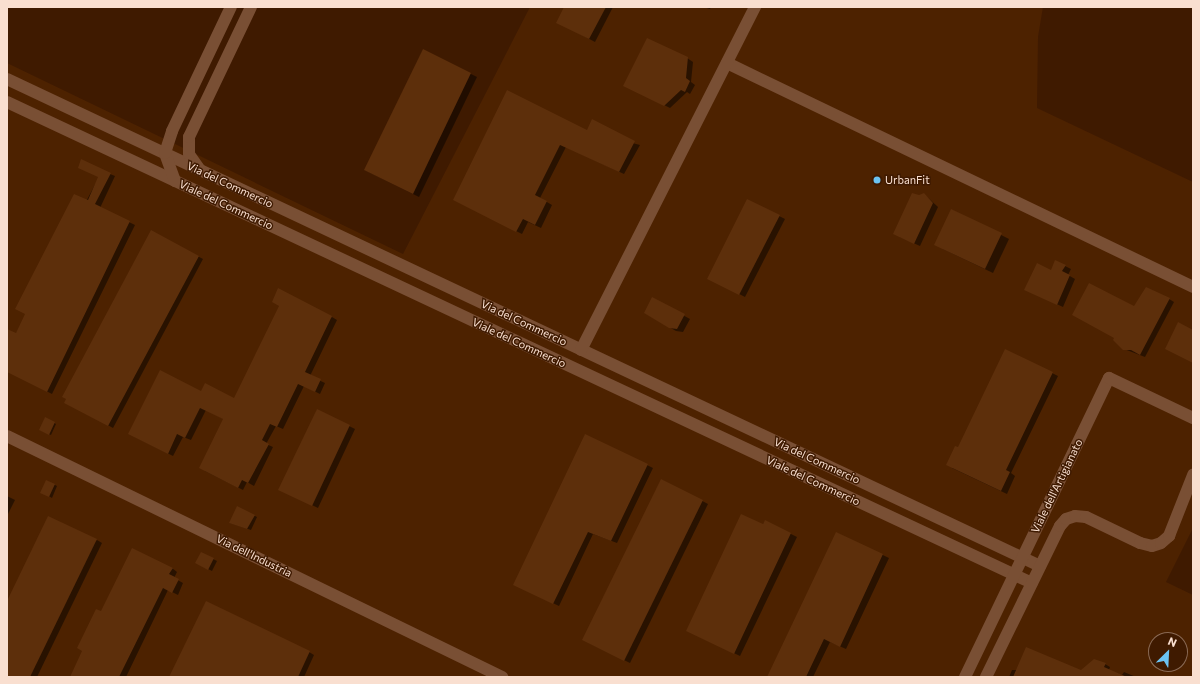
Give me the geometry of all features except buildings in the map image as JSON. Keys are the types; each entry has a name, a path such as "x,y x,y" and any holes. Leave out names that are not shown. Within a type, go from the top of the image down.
{"street":[{"path":"175,181 165,153 172,131 231,7"},
{"path":"201,171 189,154 189,137 251,7"},
{"path":"581,350 755,7"},
{"path":"727,63 1193,287"},
{"name":"Via del Commercio","path":"7,79 1040,566"},
{"name":"Viale del Commercio","path":"7,102 1032,583"},
{"name":"Viale dell'Artigianato","path":"965,677 1109,378 1193,418"},
{"name":"Via dell'Industria","path":"7,436 502,677"},
{"name":"Viale dell'Artigianato","path":"986,677 1060,526 1066,519 1075,516 1086,517 1140,543 1152,546 1161,543 1168,536 1193,475"}],"shaded area":[{"path":"530,7 1043,7 1038,37 1037,108 1193,182 1193,528 1166,582 1193,595 1193,677 7,677 7,63 403,254"}],"place":[{"name":"UrbanFit","path":"877,180"}]}
